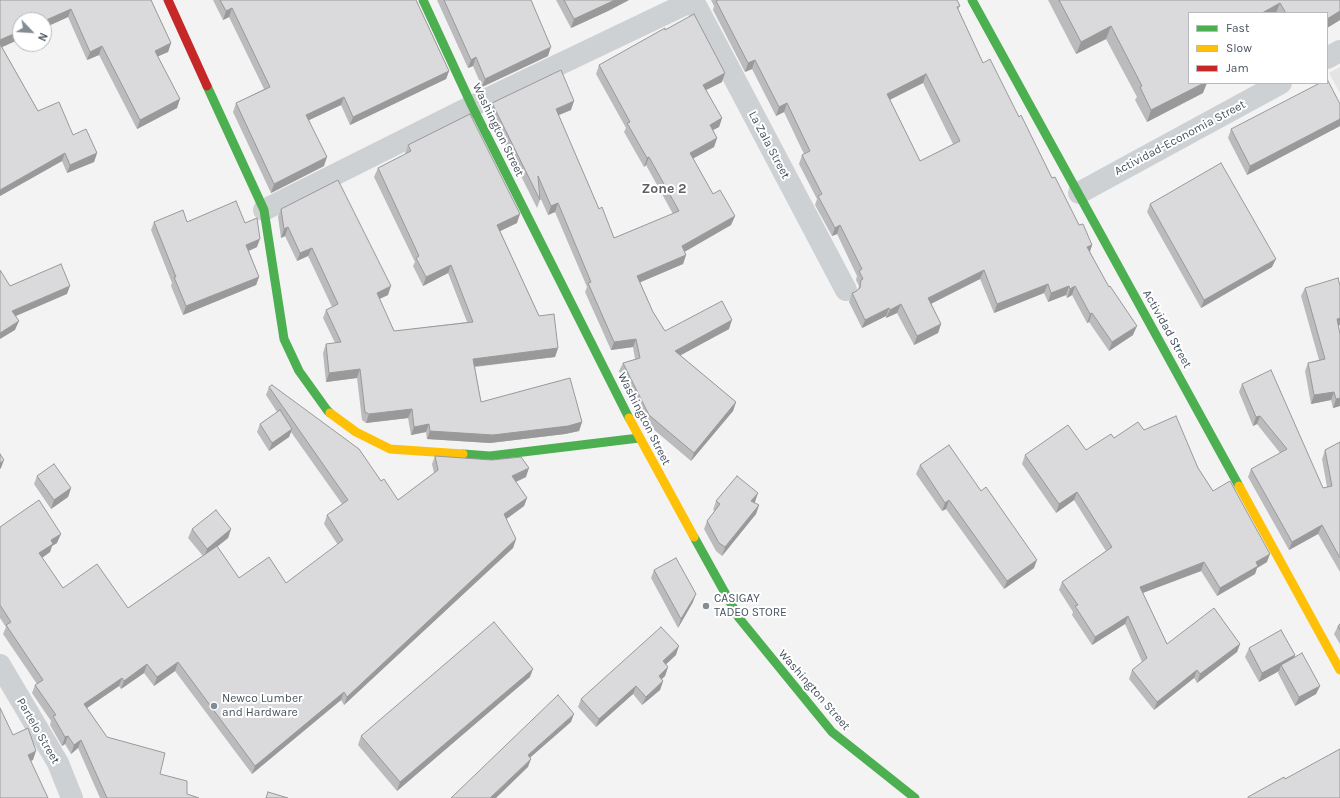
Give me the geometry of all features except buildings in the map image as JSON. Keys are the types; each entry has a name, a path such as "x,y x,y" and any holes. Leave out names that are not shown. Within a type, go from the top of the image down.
{"street":[{"path":"168,0 264,210 284,339 299,371 327,410 356,432 390,449 490,456 639,438"},
{"name":"Washington Street","path":"423,0 472,106 639,438 739,618 832,732 884,775 915,798"},
{"path":"264,210 472,106 693,0"},
{"name":"La Zala Street","path":"693,0 846,290"},
{"name":"Actividad Street","path":"972,0 1340,670"},
{"path":"1328,57 1340,51"},
{"name":"Actividad-Economia Street","path":"1079,193 1279,84"},
{"name":"Partelo Street","path":"0,665 58,763 72,798"}],"shaded area":[{"path":"1340,67 1340,93 1329,73"}],"traffic: fast":[{"path":"423,0 472,106 629,418"},
{"path":"972,0 1239,486"},
{"path":"207,86 264,210 284,339 299,371 330,413"},
{"path":"463,454 490,456 639,438"},
{"path":"694,537 739,618 832,732 915,798"}],"traffic: slow":[{"path":"330,413 356,432 390,449 463,454"},
{"path":"629,418 694,537"},
{"path":"1239,486 1340,670"}],"traffic: jam":[{"path":"168,0 207,86"}],"place":[{"name":"CASIGAY TADEO STORE","path":"706,606"},
{"name":"Newco Lumber and Hardware","path":"214,706"}],"district":[{"name":"Zone 2","path":"664,189"}]}
